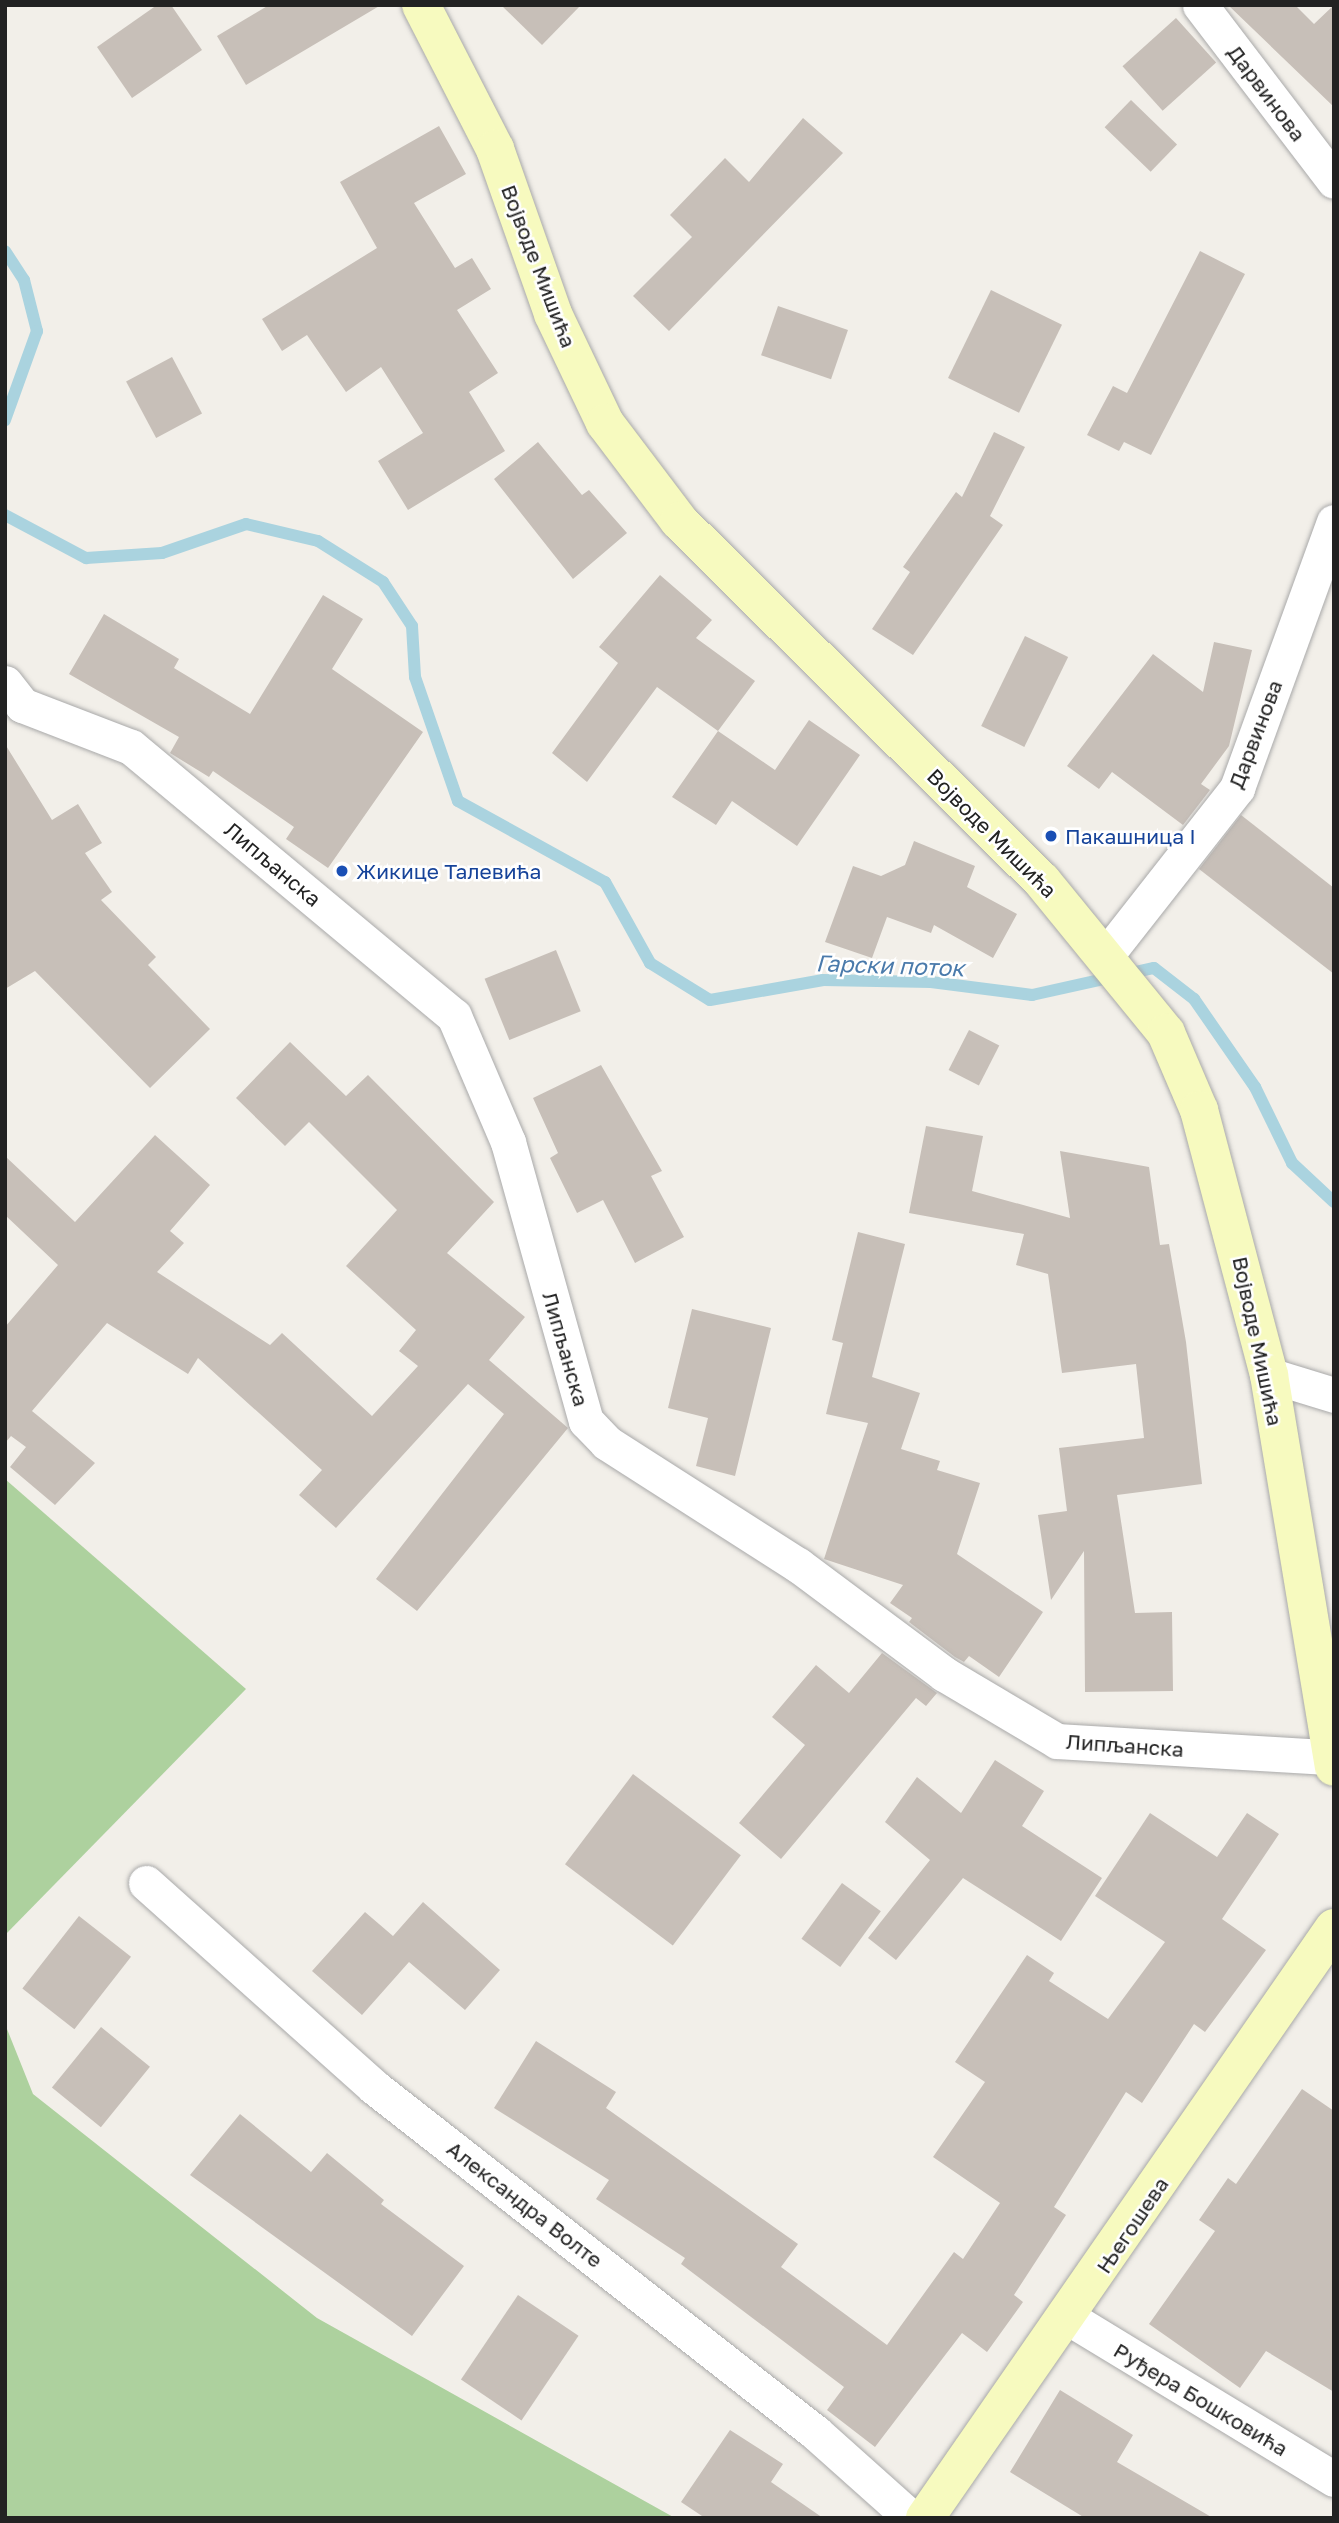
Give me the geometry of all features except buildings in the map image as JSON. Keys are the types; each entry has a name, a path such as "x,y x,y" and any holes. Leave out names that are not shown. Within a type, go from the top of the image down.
{"street":[{"name":"Војводе Мишића","path":"421,5 495,149 553,314 605,423 679,521 1096,941 1166,1033 1199,1110 1269,1374 1331,1762"},
{"name":"Дарвинова","path":"1200,5 1334,181"},
{"name":"Дарвинова","path":"1096,941 1237,788 1334,522"},
{"name":"Липљанска","path":"5,683 22,705 131,747 454,1016 508,1142 586,1420 607,1443 798,1565 944,1674 1057,1741 1331,1762"},
{"path":"1269,1374 1334,1395"},
{"name":"Александра Волте","path":"146,1883 374,2087 816,2433 911,2518"},
{"name":"Његошева","path":"925,2518 1069,2318 1334,1928"},
{"name":"Руђера Бошковића","path":"1069,2318 1334,2479"}],"green space":[{"path":"5,1479 246,1689 5,1935"},
{"path":"5,2024 33,2094 317,2318 675,2518 5,2518"}],"waterway":[{"name":"Гарски поток","path":"5,251 24,280 37,331 5,420"},
{"name":"Гарски поток","path":"5,515 86,558 162,553 246,524 318,541 383,582 412,626 415,677 458,801 605,882 650,963 710,1000 823,980 931,982 1032,995 1154,968 1194,999 1255,1087 1292,1163 1334,1202"}],"place":[{"name":"Пакашница I","path":"1051,836"},
{"name":"Жикице Талевића","path":"342,871"}]}
